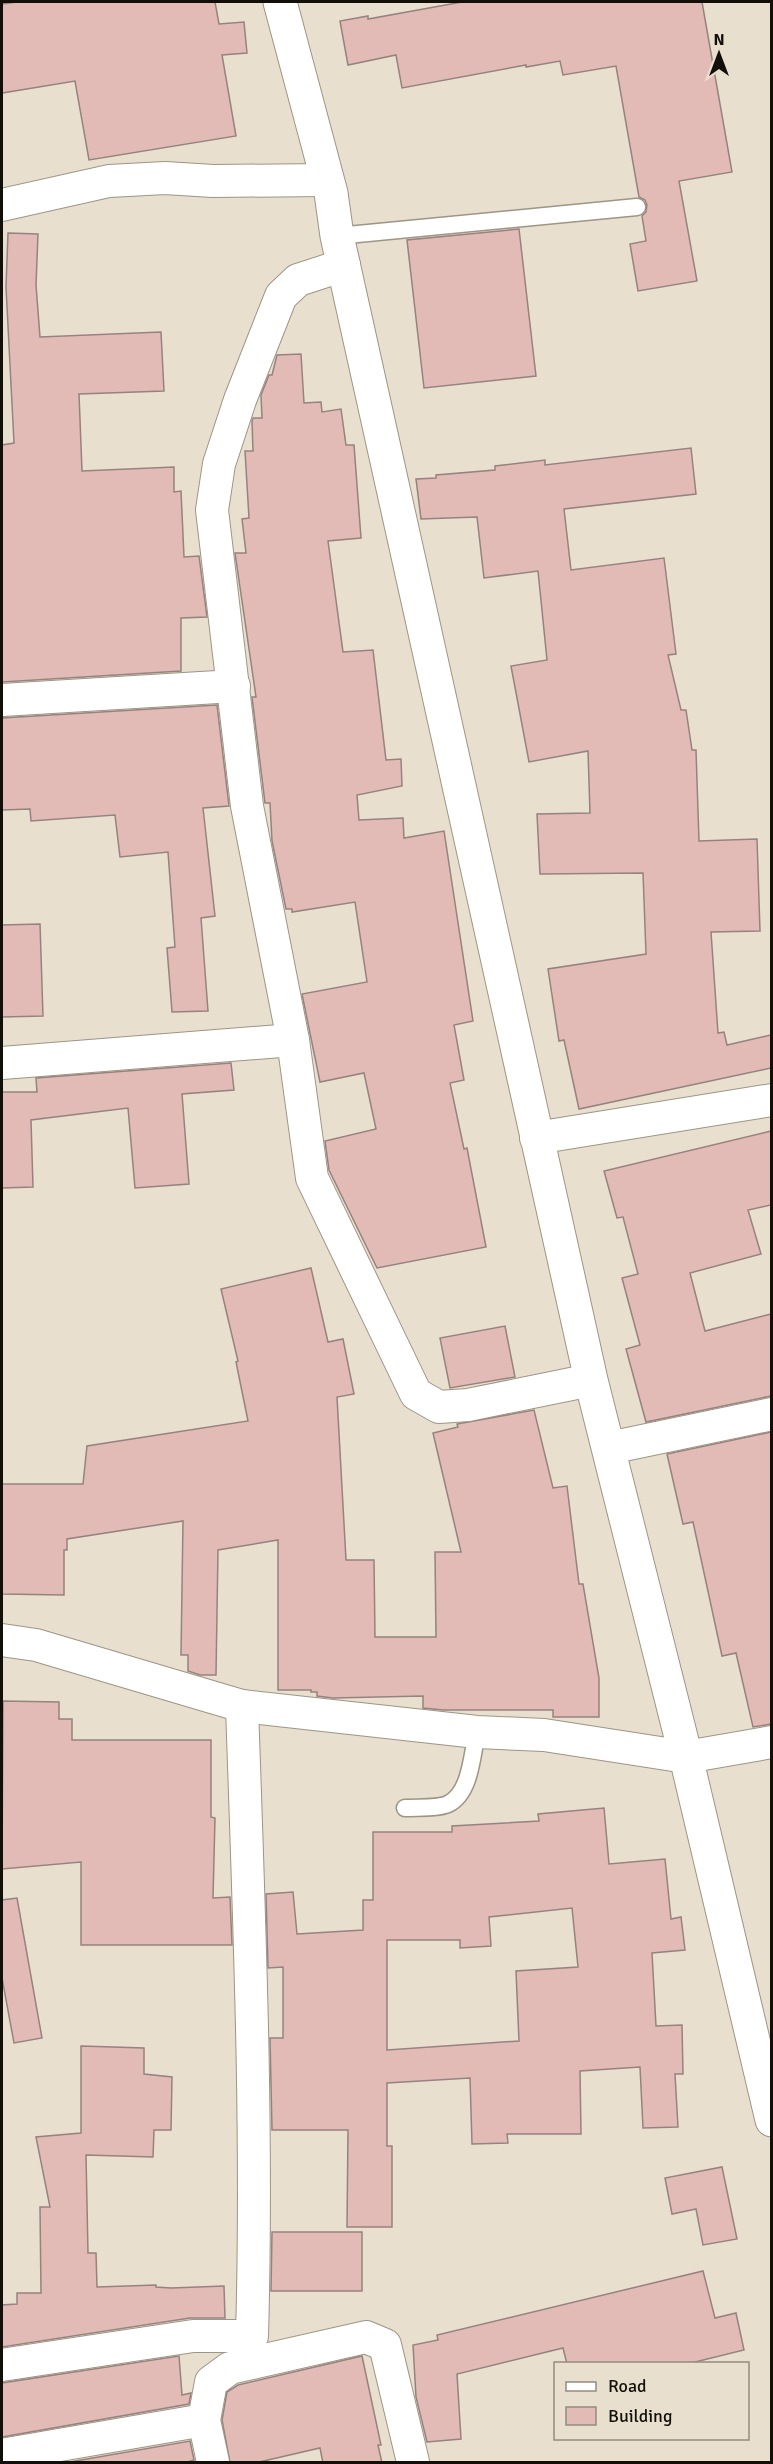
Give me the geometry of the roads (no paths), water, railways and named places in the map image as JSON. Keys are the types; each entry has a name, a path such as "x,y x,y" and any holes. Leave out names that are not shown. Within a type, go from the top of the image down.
{"street":[{"path":"280,2 331,193 341,251 591,1380 686,1757 771,2120"},
{"path":"2,205 109,181 165,178 213,181 326,180"},
{"path":"341,251 298,280 281,296 240,400 219,464 212,510 247,806 293,1040 312,1178 416,1394 439,1407 468,1405 591,1380"},
{"path":"2,700 234,686"},
{"path":"2,1063 293,1040"},
{"path":"536,1138 771,1100"},
{"path":"609,1448 771,1414"},
{"path":"2,1640 36,1645 242,1707 477,1732 544,1736 686,1757 771,1742"},
{"path":"213,2463 204,2420 211,2382 253,2349 255,2265 250,1954 242,1707"},
{"path":"2,2365 192,2336 253,2349 366,2337 385,2345 413,2463"},
{"path":"2,2455 204,2420"}],"lane":[{"path":"341,251 636,207"},
{"path":"405,1808 446,1805 458,1797 465,1784 477,1732"}]}
